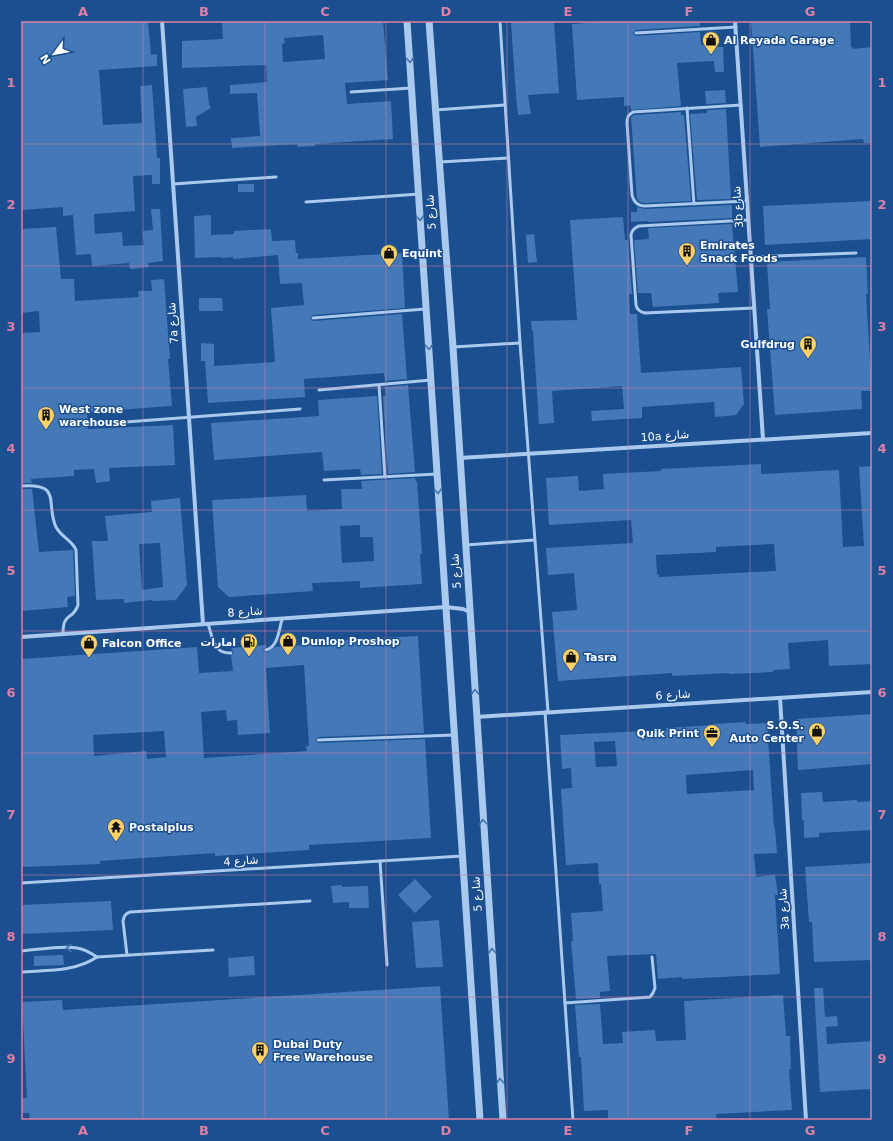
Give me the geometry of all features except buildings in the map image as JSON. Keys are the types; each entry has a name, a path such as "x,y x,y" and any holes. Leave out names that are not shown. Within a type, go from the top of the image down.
{"street":[{"name":"7a شارع","path":"162,21 202,624"},
{"name":"شارع 5","path":"407,21 480,1120"},
{"name":"شارع 5","path":"429,21 470,612 503,1120"},
{"name":"3b شارع","path":"735,21 763,439"},
{"name":"10a شارع","path":"459,458 872,433"},
{"name":"شارع 8","path":"21,637 446,607 459,608 470,612"},
{"name":"شارع 6","path":"476,717 872,692"},
{"name":"3a شارع","path":"780,698 806,1120"}],"lane":[{"path":"500,21 520,343 573,1120"},
{"path":"636,33 736,27"},
{"path":"351,92 411,88"},
{"path":"435,110 505,105"},
{"path":"740,105 633,112 629,114 627,123 632,196 636,204 640,206 747,201"},
{"path":"687,108 694,204"},
{"path":"439,162 508,158"},
{"path":"173,184 276,177"},
{"path":"306,202 419,194"},
{"path":"748,220 635,227 631,235 634,281 636,305 637,309 641,312 754,308"},
{"path":"750,257 856,253"},
{"path":"313,318 427,309"},
{"path":"452,347 520,343"},
{"path":"319,390 431,380"},
{"path":"379,385 385,477"},
{"path":"99,424 300,410"},
{"path":"324,480 437,474"},
{"path":"21,486 36,486 45,489 48,492 52,501 57,528 72,543 76,550 78,605 75,612 65,620 63,634"},
{"path":"465,545 534,540"},
{"path":"266,650 271,649 274,646 282,619"},
{"path":"208,624 216,648 225,653 231,653"},
{"path":"318,740 454,735"},
{"name":"شارع 4","path":"21,883 462,856"},
{"path":"380,861 387,965"},
{"path":"127,955 123,921 126,914 130,912 310,901"},
{"path":"21,951 67,947 88,951 97,957"},
{"path":"21,972 70,968 84,964 97,957 213,950"},
{"path":"565,1003 650,997 655,988 652,957"}],"place":[{"name":"Al Reyada Garage","path":"711,55"},
{"name":"Emirates Snack Foods","path":"687,266"},
{"name":"Equint","path":"389,268"},
{"name":"Gulfdrug","path":"808,359"},
{"name":"West zone warehouse","path":"46,430"},
{"name":"Dunlop Proshop","path":"288,656"},
{"name":"امارات","path":"249,657"},
{"name":"Falcon Office","path":"89,658"},
{"name":"Tasra","path":"571,672"},
{"name":"S.O.S. Auto Center","path":"817,746"},
{"name":"Quik Print","path":"712,748"},
{"name":"Postalplus","path":"116,842"},
{"name":"Dubai Duty Free Warehouse","path":"260,1065"}]}
